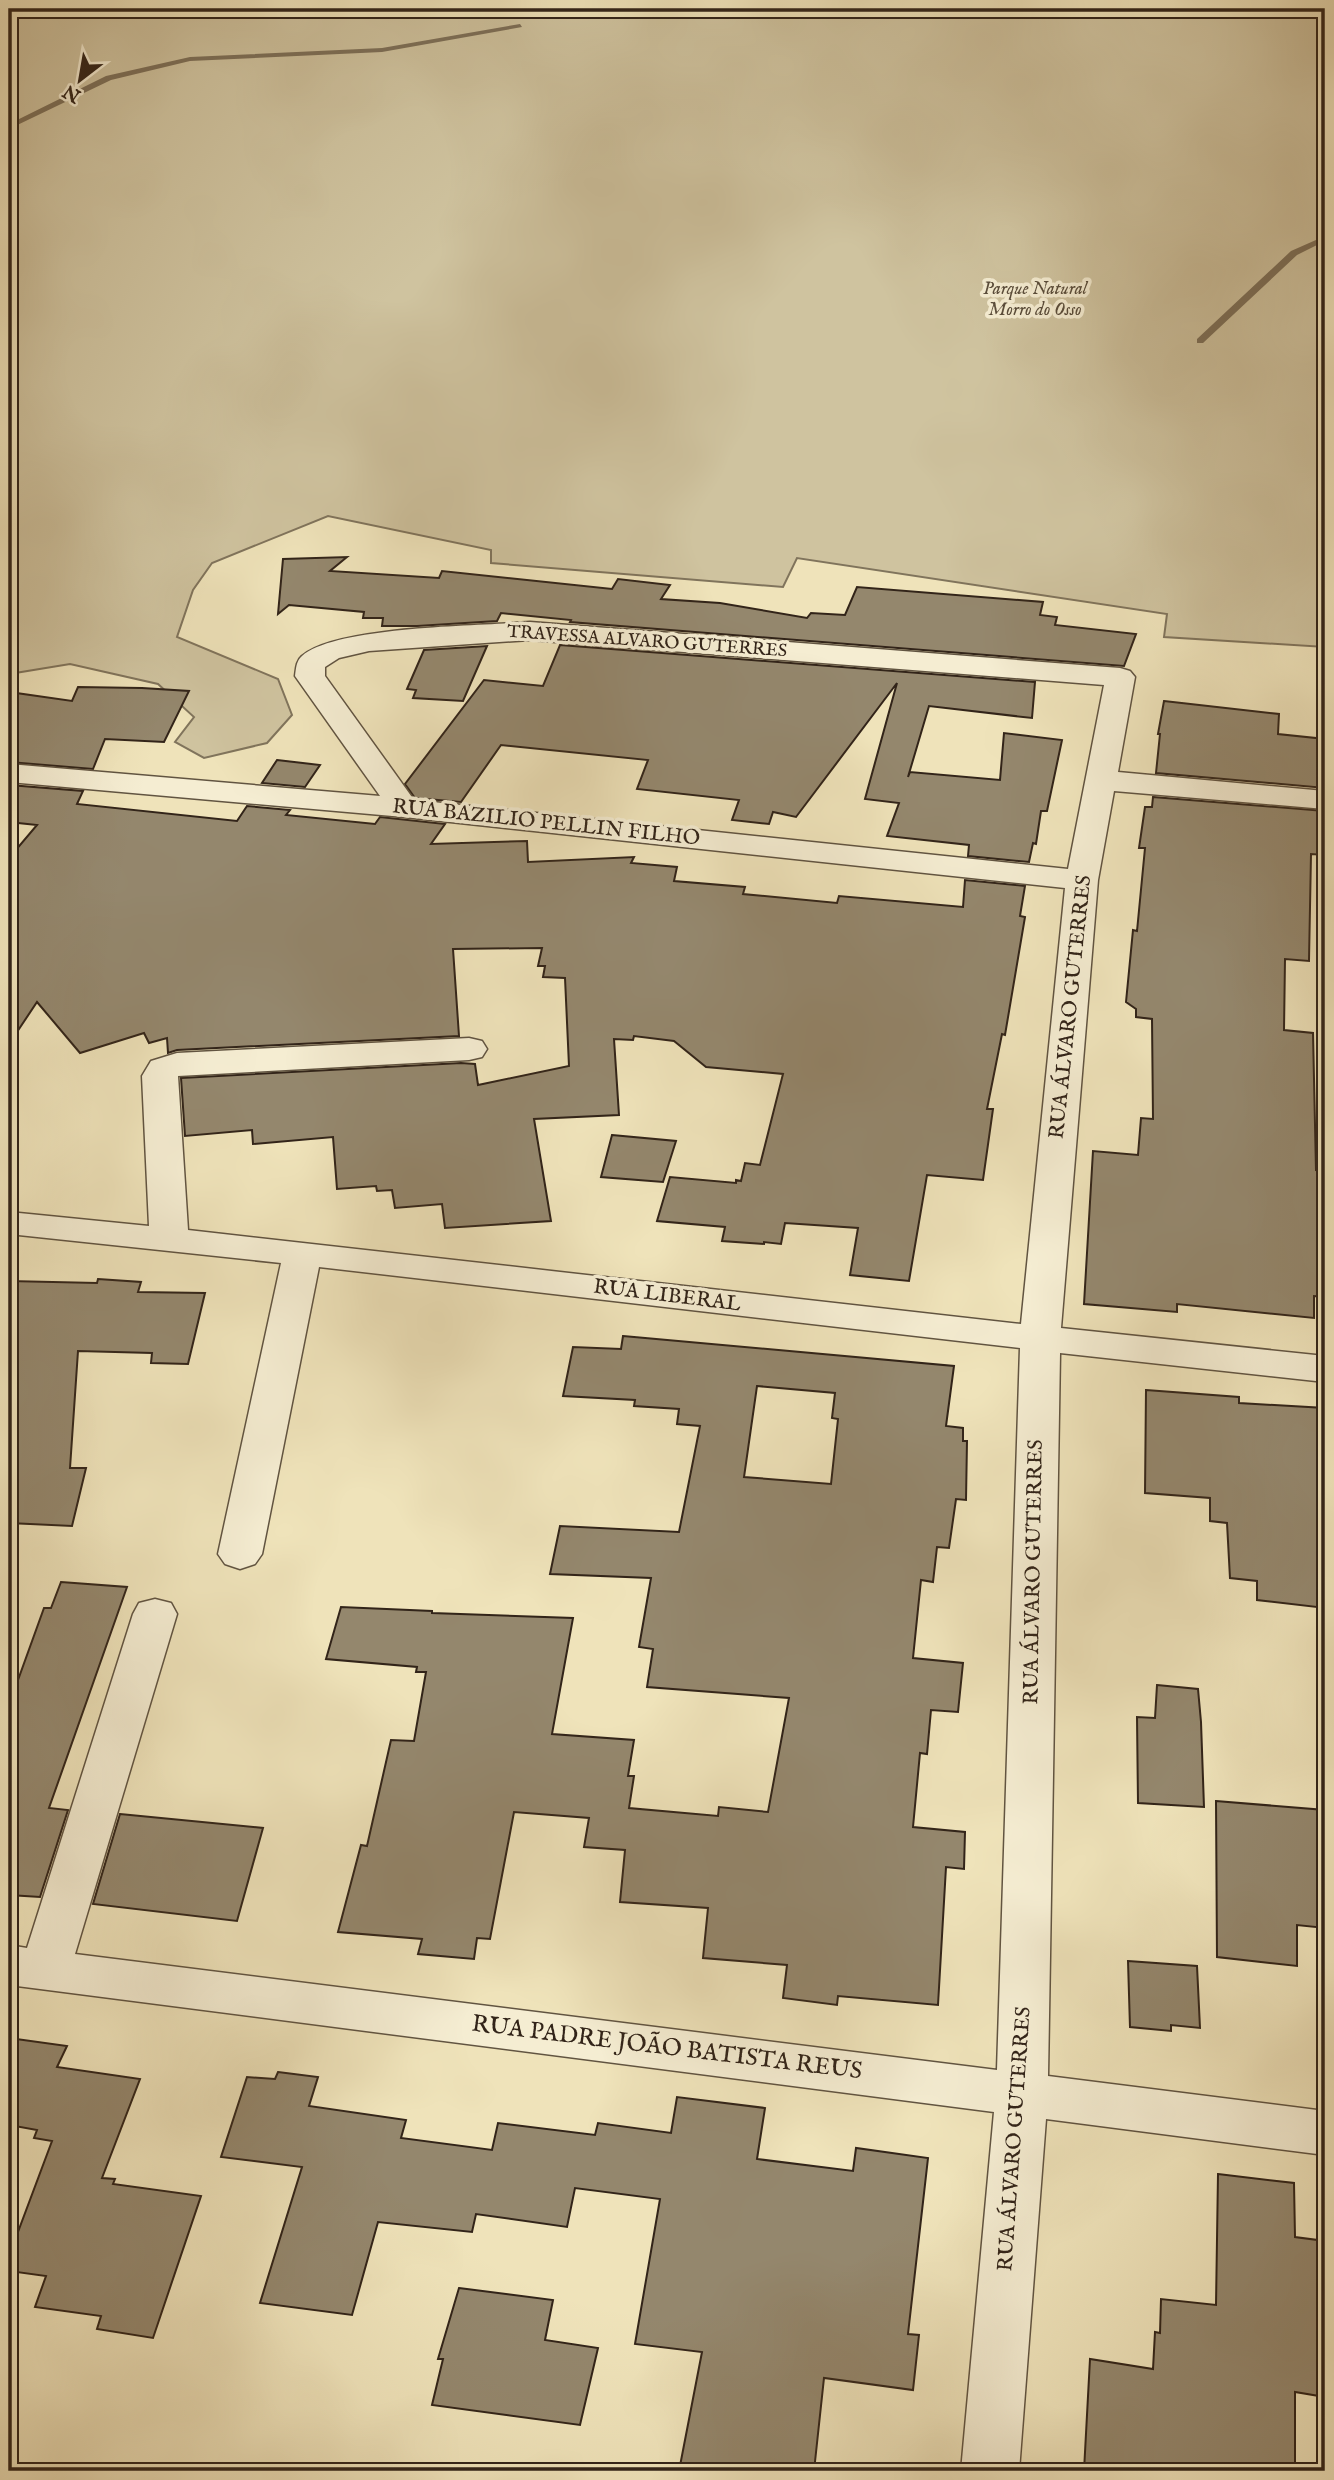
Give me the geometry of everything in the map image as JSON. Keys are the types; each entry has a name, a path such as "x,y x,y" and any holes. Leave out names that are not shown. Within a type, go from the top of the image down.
{"street":[{"name":"TRAVESSA ALVARO GUTERRES","path":"404,808 310,676 311,663 329,652 369,642 530,631 1121,677"},
{"name":"RUA ÁLVARO GUTERRES","path":"990,2471 1021,2093 1040,1339 1082,880 1121,677"},
{"name":"RUA BAZILIO PELLIN FILHO","path":"9,773 404,808 1082,880"},
{"path":"1101,780 1325,800"},
{"path":"169,1239 160,1076 164,1069 177,1064 469,1049"},
{"name":"RUA LIBERAL","path":"9,1223 1325,1369"},
{"path":"240,1554 302,1254"},
{"path":"27,1967 155,1614"},
{"name":"RUA PADRE JOÃO BATISTA REUS","path":"27,1967 1325,2133"}],"green space":[{"name":"Parque Natural Morro do Osso","path":"9,9 1325,9 1325,647 1164,637 1167,614 797,558 783,587 491,563 491,550 328,516 212,563 193,590 177,637 278,679 292,715 267,743 204,758 175,742 194,717 158,684 70,664 9,674"}],"building":[{"path":"347,557 330,571 439,578 442,571 612,589 618,579 670,585 661,599 720,603 807,618 811,613 845,615 857,587 1043,602 1040,615 1057,617 1055,625 1136,634 1124,666 570,622 571,620 501,613 497,621 417,626 382,626 383,618 363,618 364,612 289,605 278,614 283,559"},
{"path":"560,645 1035,682 1032,718 929,706 908,777 910,772 1000,780 1004,733 1062,740 1047,811 1041,811 1036,844 1033,843 1029,862 968,856 969,845 887,836 899,803 865,799 897,683 796,817 773,812 769,824 732,820 739,800 637,789 648,760 501,745 461,802 415,798 405,784 484,680 543,686"},
{"path":"487,646 463,701 413,698 416,690 407,689 424,650"},
{"path":"78,687 189,691 164,742 105,739 93,769 9,762 9,692 72,701"},
{"path":"1164,701 1279,714 1278,734 1325,739 1325,788 1156,773 1158,734"},
{"path":"277,760 320,765 305,787 262,783"},
{"path":"9,785 83,791 77,804 237,821 247,806 290,810 286,815 375,824 380,817 445,824 431,844 527,841 528,862 634,857 631,863 677,867 674,881 745,887 743,894 837,903 839,896 963,907 965,880 1025,886 1020,916 1025,917 1005,1035 1002,1034 987,1109 993,1109 983,1180 927,1175 909,1281 850,1275 858,1228 785,1223 781,1244 764,1244 722,1241 725,1227 657,1221 670,1177 736,1183 736,1180 741,1181 745,1163 760,1165 783,1074 706,1067 674,1041 634,1036 633,1040 614,1039 619,1115 534,1119 551,1221 445,1228 442,1204 395,1208 392,1190 377,1191 376,1186 337,1189 333,1137 253,1144 252,1130 185,1136 181,1078 461,1063 475,1064 478,1085 569,1066 565,978 543,977 545,966 538,966 542,948 453,949 459,1036 177,1050 168,1053 167,1038 149,1043 144,1033 80,1053 37,1002 9,1044 9,858 37,825 9,822"},
{"path":"1153,797 1325,811 1325,855 1311,854 1309,961 1285,959 1284,1030 1313,1033 1316,1170 1325,1171 1325,1297 1314,1296 1314,1318 1177,1304 1177,1312 1084,1304 1093,1151 1138,1155 1141,1118 1153,1119 1152,1019 1136,1017 1136,1009 1126,1002 1133,930 1137,931 1145,848 1139,848 1145,807 1152,807"},
{"path":"612,1135 676,1141 663,1182 601,1177"},
{"path":"98,1279 141,1282 138,1292 205,1293 188,1364 151,1363 152,1353 78,1351 70,1468 86,1468 72,1526 9,1523 9,1281 97,1283"},
{"path":"623,1336 954,1366 946,1426 963,1428 963,1441 967,1441 966,1500 956,1499 949,1548 937,1547 933,1582 921,1580 913,1658 963,1663 958,1712 931,1710 927,1754 920,1753 913,1827 965,1832 964,1869 946,1867 938,2005 838,1996 837,2005 783,1998 787,1965 703,1958 708,1908 620,1902 625,1850 584,1847 589,1818 514,1812 490,1939 477,1938 474,1959 418,1954 422,1939 338,1932 361,1845 367,1846 391,1740 414,1741 426,1672 416,1672 417,1667 326,1659 341,1607 573,1618 552,1734 634,1740 628,1776 634,1776 629,1808 718,1816 719,1807 768,1812 789,1698 647,1687 653,1649 639,1647 651,1578 550,1574 560,1526 679,1532 700,1426 677,1424 679,1409 634,1406 635,1400 563,1396 573,1347 621,1349","holes":["757,1386 835,1393 832,1418 838,1419 831,1484 744,1477"]},
{"path":"1146,1390 1239,1397 1239,1403 1325,1408 1325,1608 1257,1600 1257,1581 1230,1578 1227,1523 1210,1521 1210,1498 1145,1493"},
{"path":"61,1582 127,1587 49,1808 68,1810 40,1897 9,1895 9,1705 44,1608 51,1608"},
{"path":"1157,1685 1198,1689 1204,1807 1138,1803 1137,1717 1155,1718"},
{"path":"1216,1801 1325,1810 1325,1928 1297,1925 1297,1966 1217,1957"},
{"path":"120,1814 263,1828 237,1921 93,1904"},
{"path":"1128,1961 1197,1966 1200,2028 1171,2025 1171,2031 1130,2027"},
{"path":"9,2038 67,2046 57,2067 140,2079 102,2178 115,2179 113,2184 201,2196 153,2338 97,2329 101,2316 35,2307 46,2276 9,2271 9,2256 52,2141 34,2138 37,2130 9,2125"},
{"path":"278,2072 318,2077 309,2106 406,2120 401,2138 492,2150 498,2123 595,2135 598,2123 671,2133 677,2097 765,2108 757,2159 853,2171 856,2148 928,2158 908,2334 919,2335 913,2390 824,2378 814,2471 679,2471 702,2352 635,2344 660,2199 575,2188 567,2227 476,2214 472,2232 378,2222 352,2315 260,2303 302,2167 221,2157 247,2077 275,2079"},
{"path":"1218,2174 1294,2183 1295,2237 1325,2241 1325,2397 1295,2392 1295,2471 1084,2471 1090,2359 1153,2369 1155,2332 1160,2333 1161,2299 1216,2305"},
{"path":"459,2288 553,2300 545,2340 598,2348 580,2425 432,2405 443,2359 438,2359"}],"waterway":[{"path":"9,127 109,78 190,59 382,50 520,26"},
{"path":"1200,341 1294,253 1325,238"}]}
